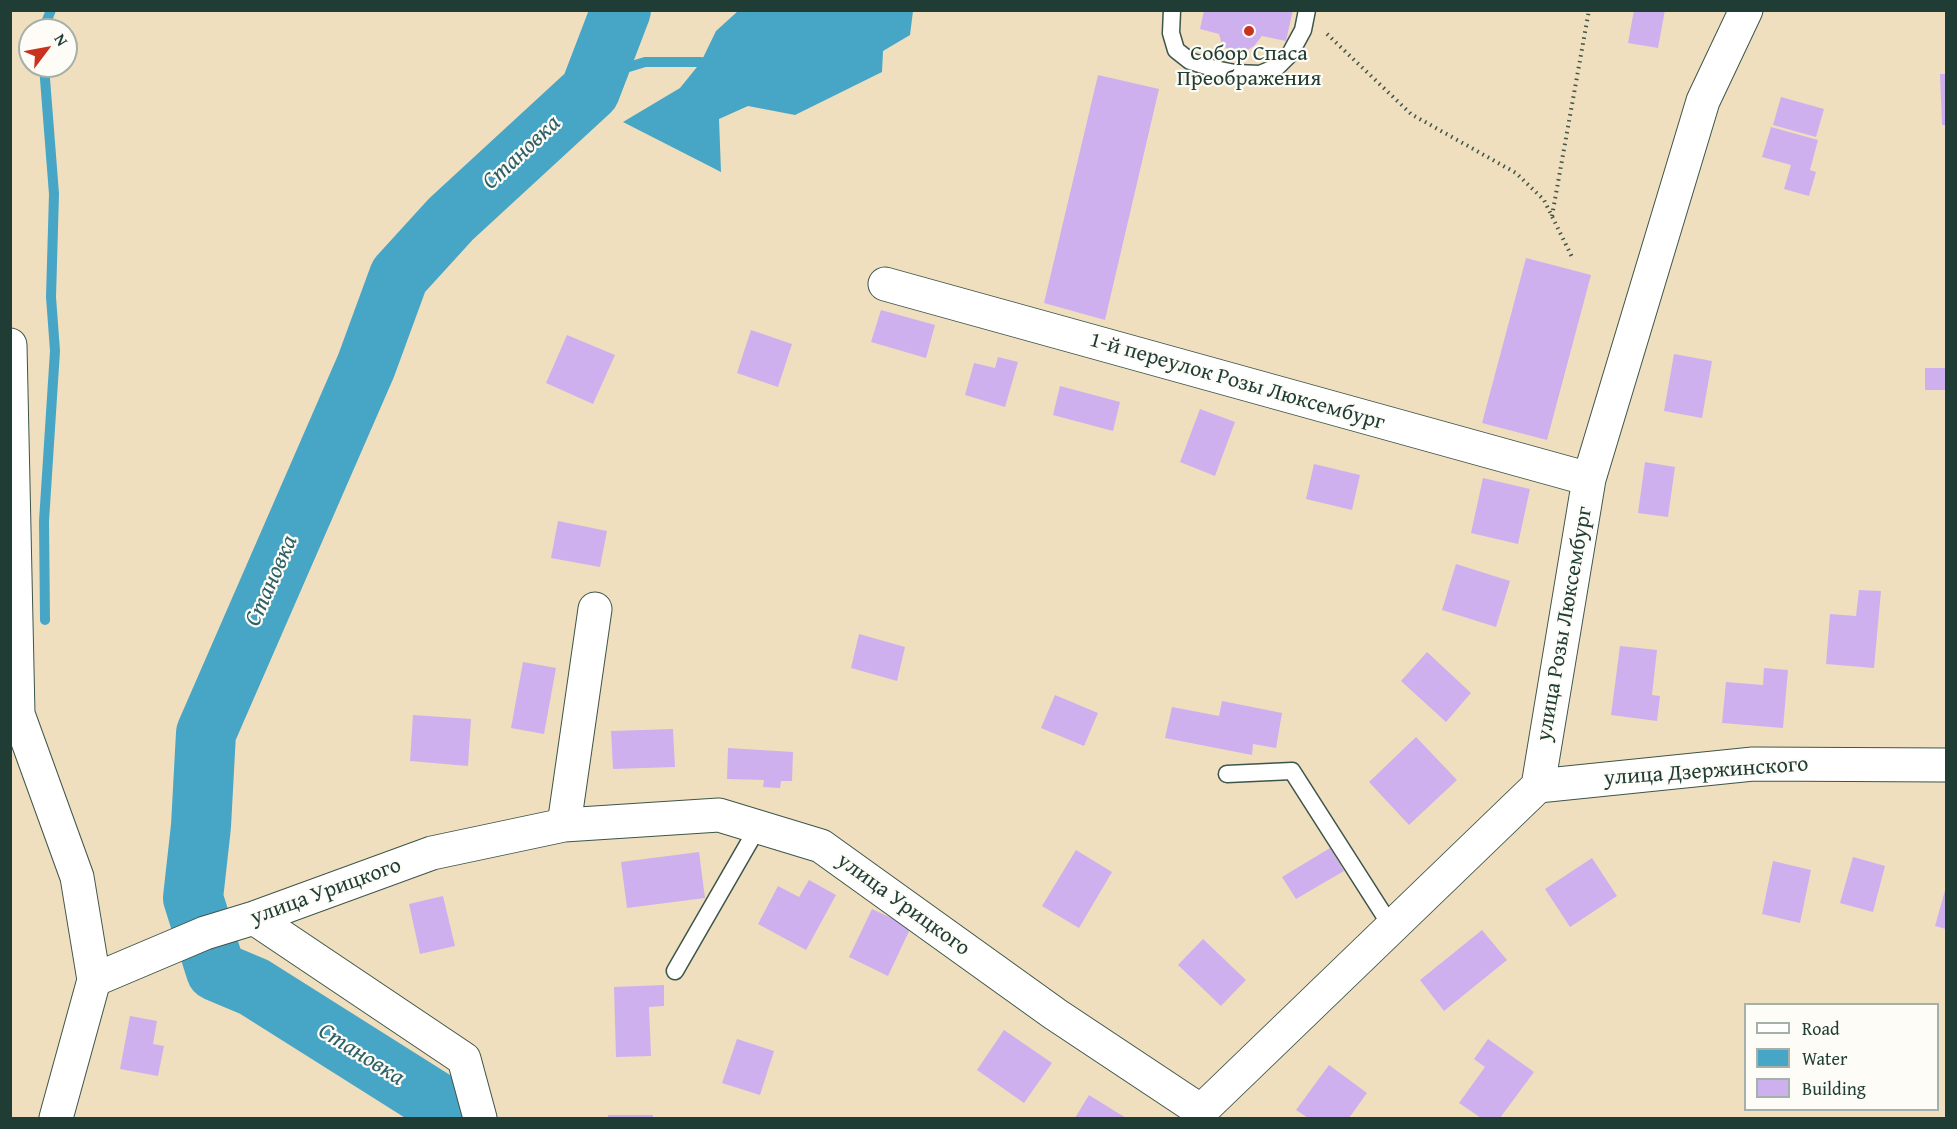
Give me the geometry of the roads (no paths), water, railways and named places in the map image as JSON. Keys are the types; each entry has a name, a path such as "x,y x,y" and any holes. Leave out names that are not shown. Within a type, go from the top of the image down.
{"street":[{"name":"улица Розы Люксембург","path":"1538,786 1589,479 1703,101 1746,10"},
{"name":"1-й переулок Розы Люксембург","path":"885,284 1589,479"},
{"path":"10,345 14,713 77,876 94,980 56,1119"},
{"path":"564,825 595,609"},
{"name":"улица Дзержинского","path":"1538,786 1753,764 1947,765"},
{"path":"1199,1115 1391,926 1538,786"},
{"name":"улица Урицкого","path":"94,980 206,933 254,918 432,853 564,825 719,815 821,846 1199,1115"},
{"path":"254,918 464,1059 480,1119"}],"lane":[{"path":"1172,10 1171,33 1176,50 1190,61 1235,73 1260,74 1277,67 1290,54 1303,30 1306,13"},
{"path":"1227,774 1293,771 1391,926"},
{"path":"675,971 758,827"}],"water":[{"path":"738,11 913,11 910,35 883,51 882,72 795,115 748,106 719,119 721,172 623,122 680,88 701,62 716,31"}],"waterway":[{"path":"48,18 51,10"},
{"name":"Становка","path":"442,1118 438,1103 254,987 216,971 193,898 201,826 206,733 366,366 399,276 451,219 590,91 621,10"},
{"path":"596,77 645,62 701,62"},
{"path":"45,78 54,194 51,297 55,351 44,521 45,620"}],"place":[{"name":"Собор Спаса Преображения","path":"1249,31"}]}
